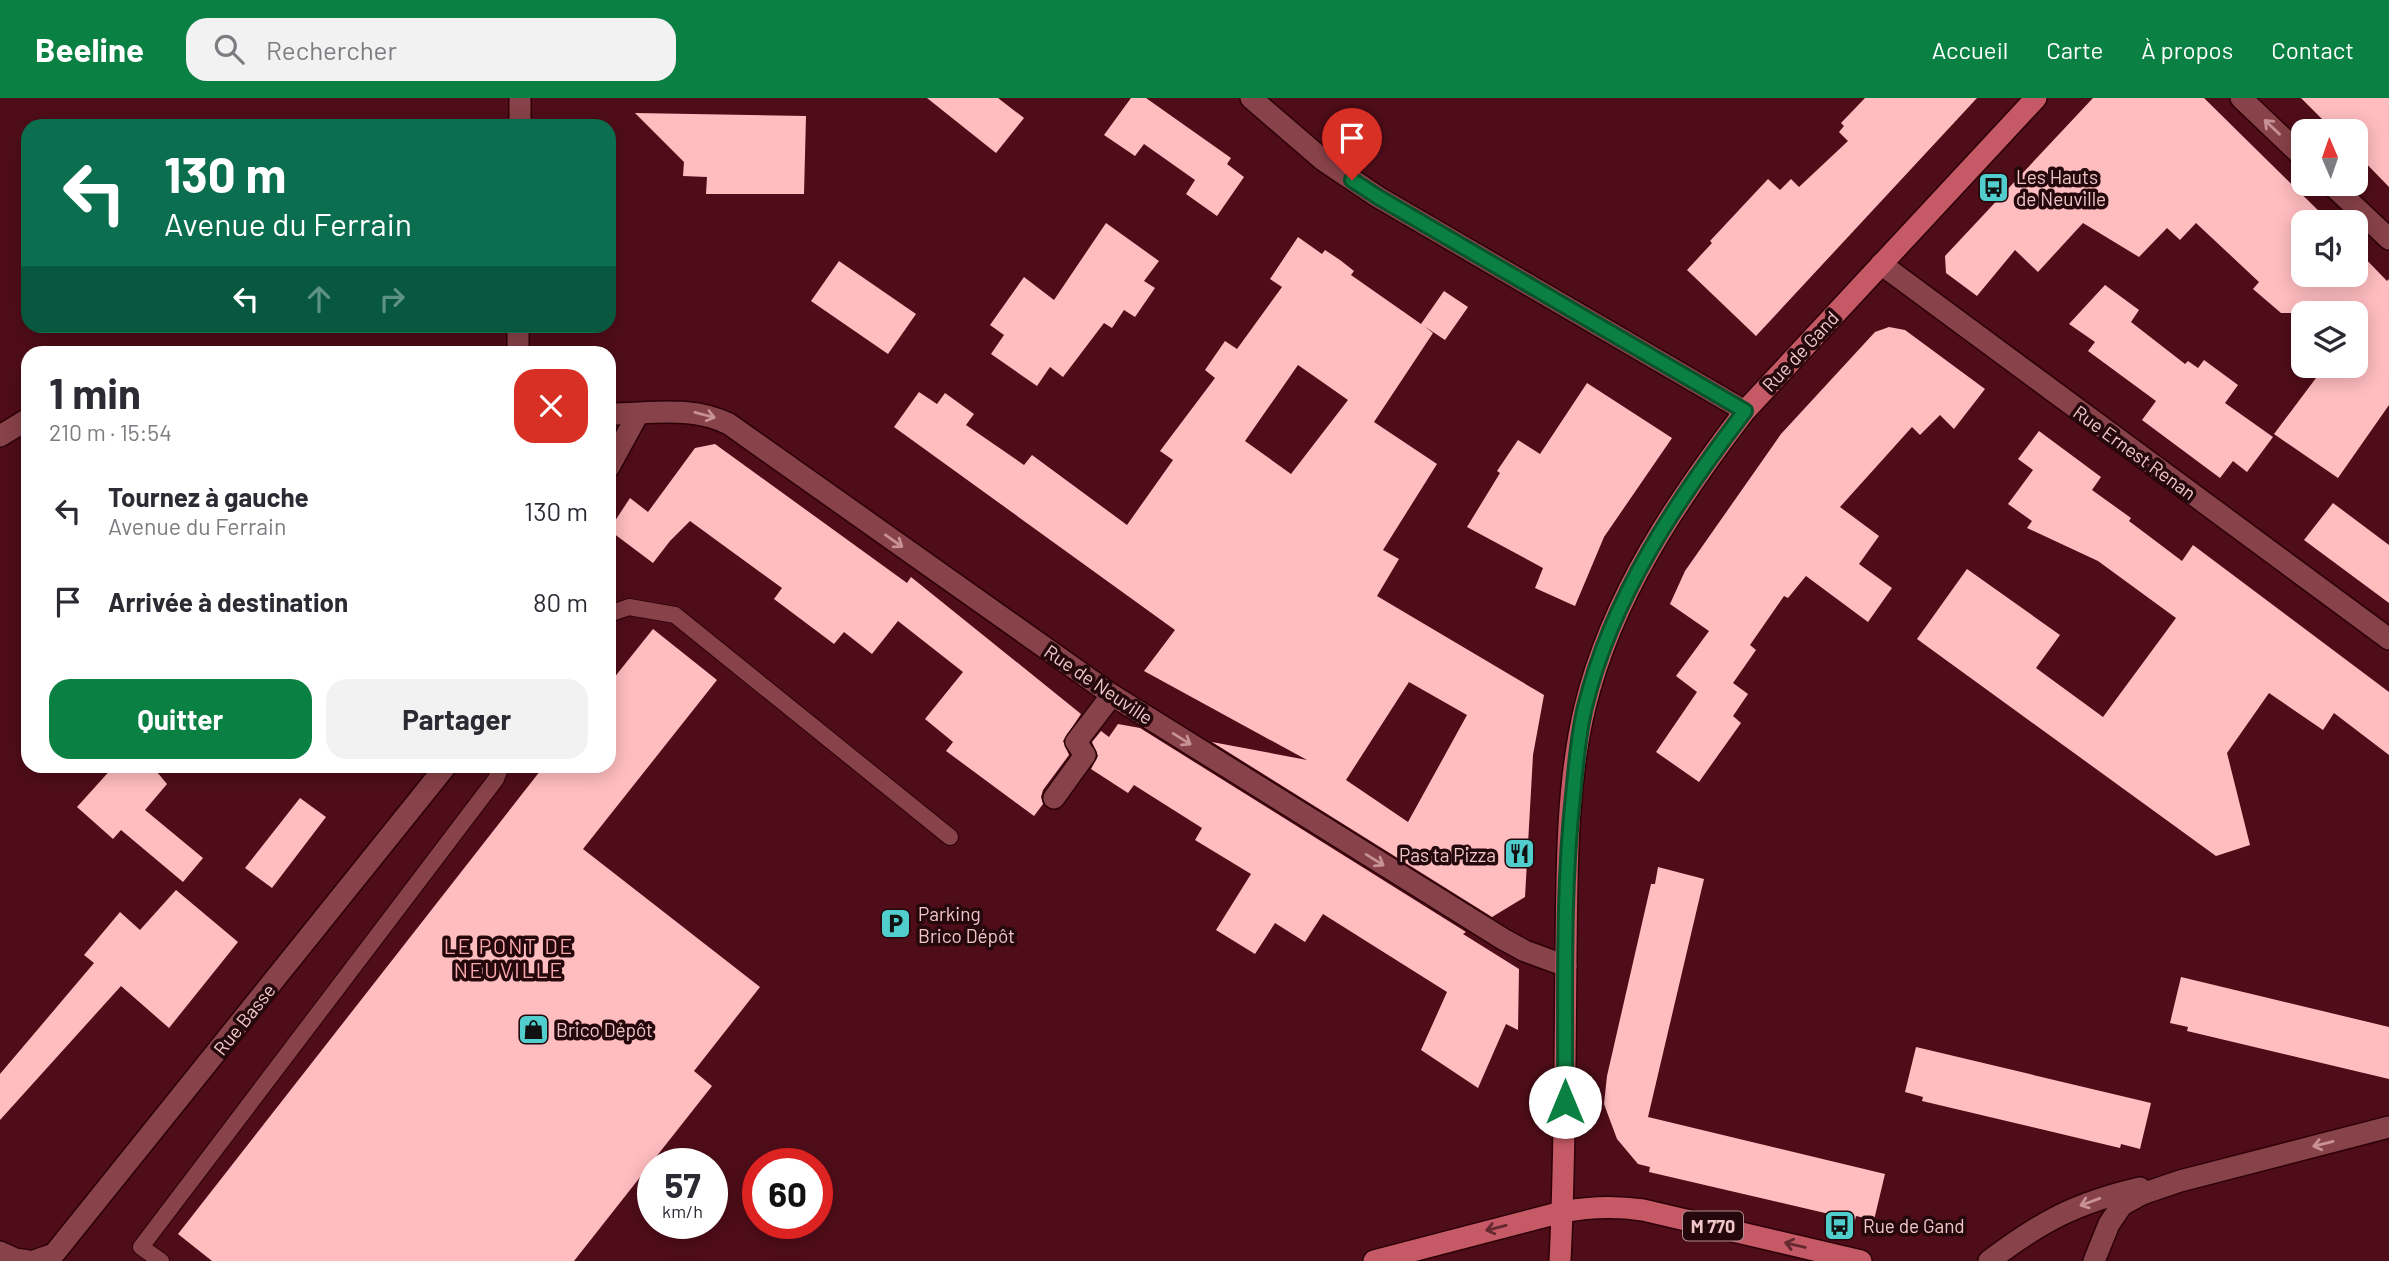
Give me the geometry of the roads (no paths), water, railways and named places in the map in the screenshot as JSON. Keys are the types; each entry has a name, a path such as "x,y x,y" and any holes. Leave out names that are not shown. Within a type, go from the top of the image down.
{"main road":[{"name":"Rue de Gand","path":"1560,1261 1569,837 1581,732 1594,676 1615,618 1668,520 1706,462 1745,411 2036,98"},
{"name":"M 770","path":"1374,1261 1562,1212 1602,1207 1643,1210 1861,1261"}],"street":[{"path":"520,98 520,119"},
{"path":"1251,98 1323,160 1378,197 1745,411"},
{"path":"2241,98 2291,146"},
{"path":"2344,196 2389,239"},
{"name":"Rue Ernest Renan","path":"1881,264 2389,639"},
{"name":"Rue de Neuville","path":"616,414 694,412 713,416 729,424 1112,695 1503,939 1525,951 1566,966"},
{"path":"616,454 638,414"},
{"path":"0,436 21,422"},
{"path":"1054,798 1085,755 1076,742 1112,695"},
{"name":"Rue Basse","path":"34,1261 54,1254 440,773"},
{"path":"1990,1261 2037,1226 2069,1210 2121,1192 2180,1181 2389,1127"},
{"path":"2094,1261 2109,1224 2122,1205 2142,1194 2180,1181"},
{"path":"0,1252 28,1261"}],"lane":[{"path":"616,612 629,607 675,615 950,836"},
{"path":"161,1261 141,1247 498,773"}],"place":[{"name":"Les Hauts de Neuville","path":"1993,187"},
{"name":"Pas ta Pizza","path":"1519,854"},
{"name":"Parking Brico Dépôt","path":"895,924"},
{"name":"Brico Dépôt","path":"533,1029"},
{"name":"Rue de Gand","path":"1840,1225"}],"district":[{"name":"LE PONT DE NEUVILLE","path":"509,957"}]}
